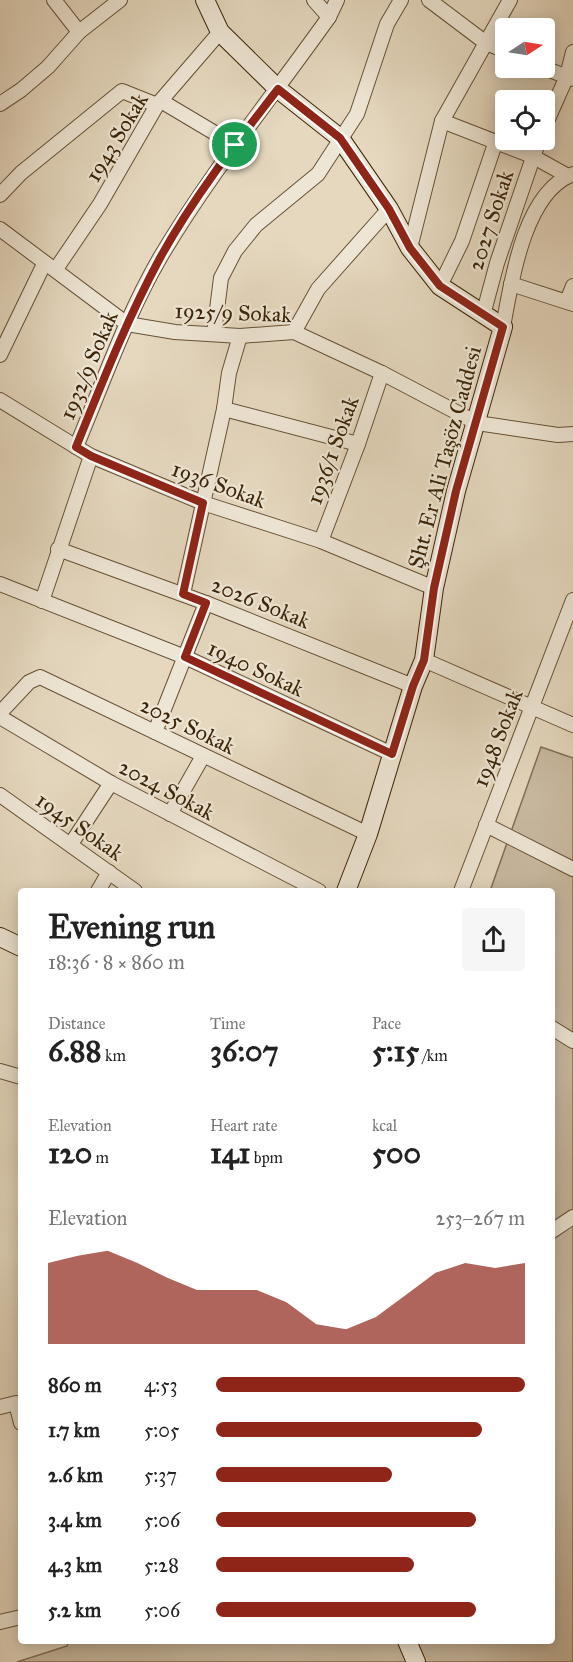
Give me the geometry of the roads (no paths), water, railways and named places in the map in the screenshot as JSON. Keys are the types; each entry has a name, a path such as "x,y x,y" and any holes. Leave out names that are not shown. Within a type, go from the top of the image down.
{"street":[{"path":"54,0 79,32"},
{"path":"0,104 48,67 79,32 120,0"},
{"name":"Şht. Er Ali Taşöz Caddesi","path":"205,0 220,32 278,89 340,138 389,209 410,248 440,286 503,327 456,491 434,588 424,660 413,686 368,834 347,888"},
{"path":"314,0 329,17"},
{"name":"1932/9 Sokak","path":"76,447 127,324 160,258 193,204 329,17 337,0"},
{"path":"214,333 221,278 235,250 256,225 318,174 357,114 387,24 401,0"},
{"path":"429,0 486,43 495,47"},
{"path":"410,248 442,121 510,0"},
{"name":"1943 Sokak","path":"0,355 50,267 100,204 159,103 220,32"},
{"path":"555,107 570,78 573,52"},
{"path":"555,72 570,78"},
{"path":"0,195 21,173 122,91 159,103 235,145"},
{"path":"442,121 495,141"},
{"path":"440,286 462,241 495,144"},
{"path":"503,327 511,284 524,237 542,200 570,175 518,150"},
{"name":"2027 Sokak","path":"483,315 497,263 535,150"},
{"path":"294,332 318,289 389,209"},
{"name":"1925/9 Sokak","path":"0,229 127,324 175,332 240,336 294,332 382,373 477,423 558,435 573,434"},
{"path":"511,284 570,302 573,286"},
{"path":"183,594 224,409 229,373 240,336"},
{"name":"1936/1 Sokak","path":"321,541 382,373"},
{"name":"1936 Sokak","path":"2,406 91,456 203,503 321,541 434,588"},
{"path":"224,409 358,444"},
{"path":"42,601 91,456"},
{"name":"2026 Sokak","path":"58,549 183,594 413,686"},
{"name":"1940 Sokak","path":"0,584 185,657 392,754"},
{"name":"1948 Sokak","path":"462,888 573,600"},
{"path":"155,732 206,603"},
{"path":"424,660 573,725"},
{"name":"2025 Sokak","path":"1,721 29,682 40,677 368,834"},
{"name":"2024 Sokak","path":"1,721 111,783 313,888"},
{"path":"170,814 203,756"},
{"path":"70,844 111,783"},
{"name":"1945 Sokak","path":"0,795 131,888"},
{"path":"486,825 573,869"},
{"path":"100,888 109,872"},
{"path":"0,937 18,946"},
{"path":"555,1030 573,1041"},
{"path":"0,1071 18,1076"},
{"path":"555,1224 573,1217"},
{"path":"0,1407 16,1403 18,1411"},
{"path":"0,1622 18,1618"},
{"path":"408,1644 416,1662"}]}
